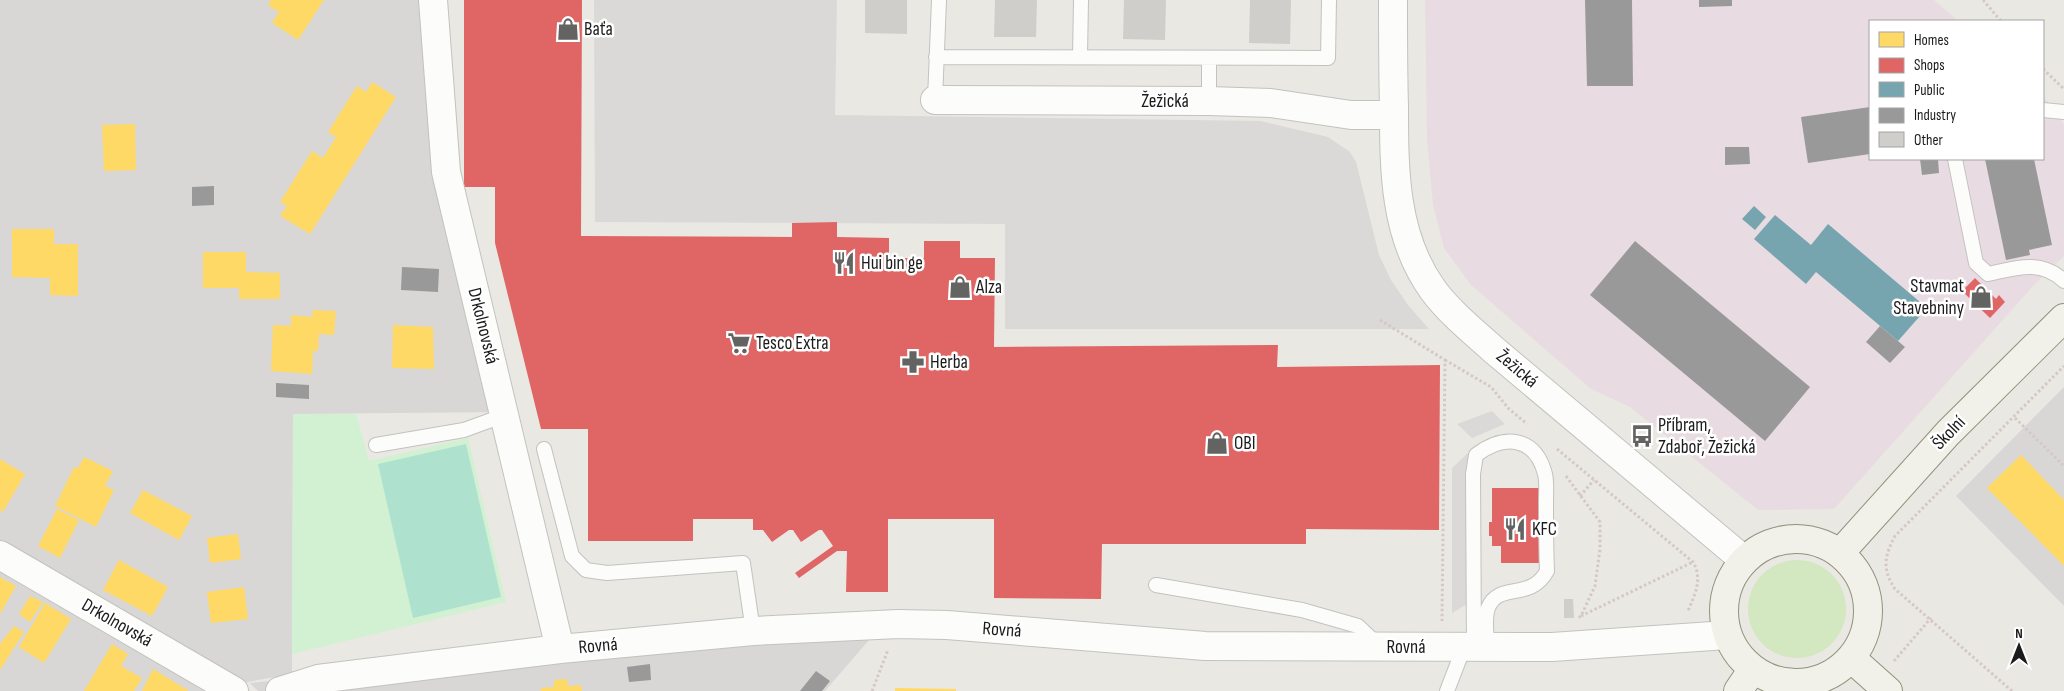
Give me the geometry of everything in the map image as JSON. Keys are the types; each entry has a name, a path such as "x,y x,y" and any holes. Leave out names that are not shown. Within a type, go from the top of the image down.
{"street":[{"name":"Drkolnovská","path":"433,0 446,172 560,649"},
{"name":"Žežická","path":"1393,0 1394,115 1399,211 1410,249 1433,290 1465,324 1496,351 1744,560"},
{"name":"Žežická","path":"935,100 1271,103 1352,115 1394,115"},
{"name":"Školní","path":"1840,554 1948,433 2064,318"},
{"path":"1783,539 1813,541 1840,554 1852,565 1861,579 1868,611 1866,628 1860,644 1851,658 1839,669 1808,682 1776,680 1753,668 1736,652 1727,635 1724,605 1727,589 1734,573 1744,560 1755,551 1783,539"},
{"name":"Drkolnovská","path":"0,555 234,691"},
{"name":"Rovná","path":"280,691 318,679 560,649 753,631 898,624 947,626 1205,646 1552,647 1727,635"},
{"path":"1851,658 1889,678"},
{"path":"1738,691 1753,668"}],"lane":[{"path":"935,100 938,0"},
{"path":"1080,57 1081,0"},
{"path":"936,57 1328,58 1330,0"},
{"path":"1209,58 1209,101"},
{"path":"2044,110 2064,112"},
{"path":"1955,160 1976,263 1988,274 2032,265 2058,276 2064,281"},
{"path":"376,445 464,430 505,415"},
{"path":"1447,691 1475,647 1487,609 1494,599 1506,592 1530,590 1541,582 1547,571 1546,475 1539,459 1524,443 1506,440 1490,444 1476,455 1473,474 1475,647"},
{"path":"544,449 572,556 586,570 607,572 743,563 753,631"},
{"path":"1156,585 1302,610 1358,626 1379,647"}],"path":[{"path":"1983,0 2000,20"},
{"path":"2044,70 2064,89"},
{"path":"1380,320 1491,387 1509,409 1529,426"},
{"path":"1442,624 1445,360"},
{"path":"2012,691 1931,618 1895,589 1887,577 1887,551 1895,536 2015,418 2064,366"},
{"path":"2015,418 2064,466"},
{"path":"1550,443 1693,562 1698,570 1698,582 1686,614"},
{"path":"1580,496 1594,480"},
{"path":"1581,616 1693,562"},
{"path":"1889,678 1931,618"},
{"path":"872,691 898,624"}],"shaded area":[{"path":"0,0 436,0 445,171 503,412 293,414 292,674 242,683 250,691 0,691"},
{"path":"594,0 837,0 835,115 1260,121 1328,137 1350,152 1356,162 1379,255 1391,280 1408,305 1429,329 1005,329 1005,224 595,222"},
{"path":"1425,0 1934,0 1957,20 1869,20 1869,160 2044,160 2044,98 2056,110 2064,125 2064,256 2035,284 1834,509 1758,510 1630,407 1591,389 1471,285 1444,248 1433,205 1427,139"},
{"path":"2064,387 2064,606 1956,496"},
{"path":"1492,411 1505,424 1472,438 1457,424"},
{"path":"1468,453 1469,603 1452,613 1452,468"},
{"path":"875,633 825,691 258,691 250,683 563,652"}],"green space":[{"path":"293,414 356,414 369,461 468,438 506,602 292,654"},
{"path":"466,444 501,597 413,618 378,464"},
{"path":"1797,560 1816,563 1832,574 1843,590 1846,609 1843,628 1832,644 1816,655 1797,658 1778,655 1762,644 1751,628 1748,609 1751,590 1762,574 1778,563"}],"building: Homes":[{"path":"271,0 324,0 298,40 272,23 279,12 268,5"},
{"path":"372,82 396,97 310,234 280,216 287,206 280,202 312,151 323,158 336,137 328,132 357,86 366,92"},
{"path":"135,124 136,170 104,171 102,125"},
{"path":"12,229 54,229 54,244 78,244 78,296 50,295 50,278 12,277"},
{"path":"203,252 246,252 246,272 280,273 280,299 239,299 239,288 203,288"},
{"path":"313,310 336,311 334,335 319,334 318,351 313,351 312,374 271,371 273,325 291,326 291,315 312,317"},
{"path":"393,325 433,327 434,369 392,368"},
{"path":"2021,455 2064,500 2064,566 1987,488"},
{"path":"84,457 113,471 105,486 114,490 96,527 55,506 74,467 78,468"},
{"path":"0,459 25,474 3,512 0,510"},
{"path":"143,490 192,516 179,540 130,513"},
{"path":"57,509 79,520 60,558 38,546"},
{"path":"238,534 241,559 210,563 207,538"},
{"path":"119,560 168,587 152,616 103,590"},
{"path":"0,577 16,586 0,614"},
{"path":"244,587 248,619 211,623 207,592"},
{"path":"30,596 43,602 30,622 19,614"},
{"path":"45,603 71,619 44,663 19,647"},
{"path":"14,626 24,632 0,670 0,644"},
{"path":"112,644 128,654 121,666 142,678 134,691 84,691"},
{"path":"153,669 189,691 142,691"},
{"path":"567,679 568,686 581,685 582,691 541,691 540,688 554,687 554,680"},
{"path":"895,688 956,689 956,691 895,691"}],"building: Shops":[{"path":"464,0 582,0 581,236 792,237 792,223 837,222 837,237 889,238 889,258 924,258 924,241 960,241 960,258 995,258 994,347 1278,345 1277,367 1440,365 1439,530 1306,529 1306,544 1102,544 1101,599 994,598 994,519 888,519 888,592 846,592 847,551 837,551 799,578 795,573 833,546 822,530 801,542 793,530 789,530 772,542 763,530 753,530 753,519 693,519 693,541 588,541 588,429 541,429 495,243 495,187 464,187"},
{"name":"Stavmat Stavebniny","path":"1975,278 1996,299 1999,295 2005,302 1990,318 1962,291"},
{"name":"KFC","path":"1492,488 1540,488 1540,563 1501,563 1501,546 1492,546 1492,536 1489,536 1489,522 1492,522"}],"building: Public":[{"path":"1754,206 1766,217 1755,230 1742,219"},
{"path":"1775,215 1811,245 1828,224 1927,308 1898,341 1816,272 1806,284 1754,239"}],"building: Industry":[{"path":"1585,0 1632,0 1633,86 1587,86"},
{"path":"1699,0 1732,0 1732,6 1699,7"},
{"path":"1869,107 1869,154 1808,163 1801,117"},
{"path":"1725,147 1749,147 1750,164 1725,165"},
{"path":"1920,160 1938,160 1939,173 1922,175"},
{"path":"1985,160 2034,160 2052,245 2029,250 2030,255 2006,260"},
{"path":"214,186 214,205 192,206 192,187"},
{"path":"1635,241 1810,387 1765,441 1590,295"},
{"path":"402,267 439,269 438,292 401,290"},
{"path":"1880,326 1905,347 1890,363 1866,342"},
{"path":"276,383 309,385 309,399 276,397"},
{"path":"650,664 651,680 629,682 627,667"},
{"path":"816,671 830,681 822,691 800,691"}],"building: Other":[{"path":"865,0 907,0 907,34 865,33"},
{"path":"995,0 1037,0 1036,37 994,37"},
{"path":"1124,0 1166,0 1165,40 1123,39"},
{"path":"1250,0 1291,0 1290,44 1249,43"},
{"path":"1564,599 1573,599 1574,618 1564,618"}],"place":[{"name":"Baťa","path":"568,29"},
{"name":"Hui bin ge","path":"844,263"},
{"name":"Alza","path":"960,287"},
{"name":"Stavmat Stavebniny","path":"1981,297"},
{"name":"Tesco Extra","path":"739,343"},
{"name":"Herba","path":"913,362"},
{"name":"Příbram, Zdaboř, Žežická","path":"1642,436"},
{"name":"OBI","path":"1217,443"},
{"name":"KFC","path":"1515,529"}]}
